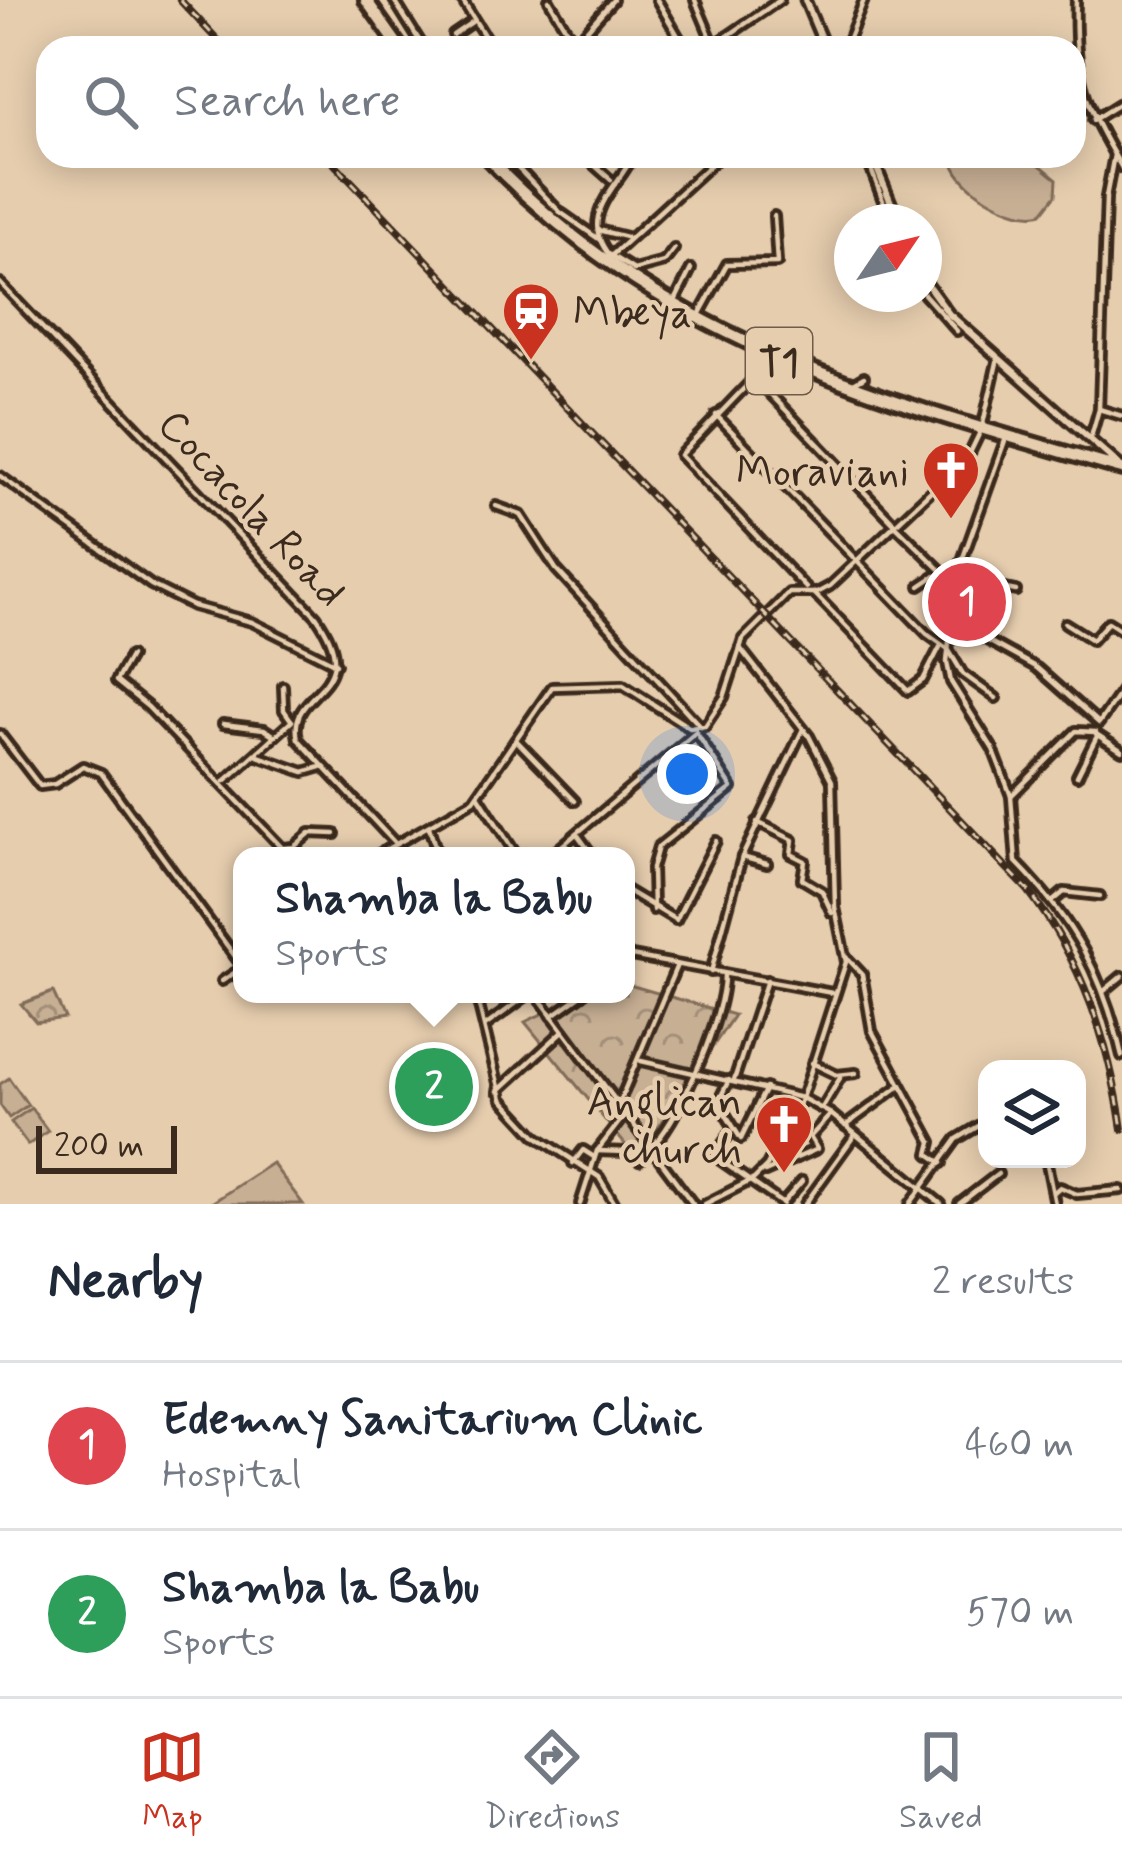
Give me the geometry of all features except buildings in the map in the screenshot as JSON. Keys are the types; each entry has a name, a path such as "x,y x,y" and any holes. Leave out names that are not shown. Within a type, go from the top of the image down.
{"highway":[{"path":"366,0 392,36"},
{"name":"T1","path":"500,168 672,306 773,358 848,387 1121,469"}],"street":[{"path":"394,0 416,36"},
{"path":"462,0 483,36"},
{"path":"549,0 568,36"},
{"path":"582,36 613,0"},
{"path":"657,0 678,36"},
{"path":"695,0 712,36"},
{"path":"728,36 780,0"},
{"path":"805,0 820,36"},
{"path":"850,36 863,0"},
{"path":"1076,0 1076,36"},
{"path":"453,35 472,22"},
{"path":"1086,92 1093,120 1122,168"},
{"path":"1093,120 1122,102"},
{"path":"1091,437 1100,409 1106,197 1114,155"},
{"path":"517,168 560,212 601,240"},
{"path":"597,168 613,182"},
{"path":"624,168 601,201 598,230 610,259 634,270 664,262 674,249"},
{"path":"610,259 626,237 706,168"},
{"path":"873,168 888,204"},
{"path":"697,320 727,264 777,263 774,216"},
{"path":"598,230 626,237"},
{"path":"672,306 692,269"},
{"name":"Cocacola Road","path":"0,283 308,604 332,641 336,664 328,685 293,723 223,783"},
{"path":"942,307 1113,454 1121,469"},
{"path":"940,312 957,332"},
{"path":"789,593 812,592 857,561 969,455 982,428 998,357"},
{"path":"773,358 680,454 908,691 927,675 945,647 956,608 952,579 1007,435"},
{"path":"848,387 864,377"},
{"path":"755,379 952,579"},
{"path":"1100,409 1122,416"},
{"path":"716,415 945,647 963,674 996,698"},
{"path":"0,476 151,585 193,606 252,622 336,664"},
{"path":"496,506 521,515 556,569 699,730 732,788 658,848 652,868 653,910"},
{"path":"920,586 934,576 1016,591"},
{"path":"561,847 699,730 718,708 748,632 798,579"},
{"path":"956,608 983,638 1037,668 1100,723"},
{"path":"1066,622 1092,640 1108,622 1122,631"},
{"path":"945,647 951,682 993,749 1011,796 1015,859 1095,964 1122,1056"},
{"path":"740,648 803,729 832,781 835,907 846,957 802,1097 763,1172"},
{"path":"130,656 116,681 283,847"},
{"path":"388,847 478,795 543,695 556,686 623,685 699,730"},
{"path":"283,686 284,710 301,746 394,843"},
{"path":"1077,776 1100,723 1122,690"},
{"path":"223,724 264,729 275,736"},
{"path":"711,972 742,856 803,729"},
{"path":"1011,796 1076,731 1096,735 1122,751"},
{"path":"0,734 40,786 55,784 83,766 101,773 233,955"},
{"path":"515,739 575,801"},
{"path":"255,755 300,771 321,767"},
{"path":"478,795 511,847"},
{"path":"757,822 793,840 791,854 805,861 802,879 822,891 832,913"},
{"path":"428,826 435,847"},
{"path":"294,847 310,833 334,834"},
{"path":"577,834 586,847"},
{"path":"635,897 676,920 716,841"},
{"path":"742,856 767,864"},
{"path":"1052,902 1064,892 1100,896"},
{"path":"635,957 835,994"},
{"path":"846,957 862,974 869,1023 898,1087 932,1142 929,1154 942,1163"},
{"path":"619,1103 641,1061 676,965"},
{"path":"222,981 233,973"},
{"path":"573,1163 583,1150 627,1152 640,1160 654,1146 685,1104 723,993 724,974"},
{"path":"1105,991 1122,976"},
{"path":"766,1088 741,1138 718,1102 731,1080 767,980"},
{"path":"478,1003 498,1091 536,1136 609,1187 616,1204"},
{"path":"484,1026 518,1003"},
{"path":"540,1003 654,1146 687,1203"},
{"path":"552,1016 570,1003"},
{"path":"498,1091 563,1031"},
{"path":"641,1061 802,1097 832,1114 941,1204"},
{"path":"812,1064 839,1076 856,1072"},
{"path":"822,1108 840,1084 839,1076"},
{"path":"845,1126 898,1087"},
{"path":"580,1204 595,1154 627,1112"},
{"path":"705,1204 817,1149 810,1137 832,1114"},
{"path":"910,1204 965,1132 978,1126"},
{"path":"732,1130 714,1156 740,1176 754,1179 783,1204 802,1181"},
{"path":"806,1204 854,1136"},
{"path":"1048,1168 1055,1204"},
{"path":"959,1204 998,1174"},
{"path":"1053,1193 1060,1186 1077,1194 1121,1190"}],"green space":[{"path":"956,168 1044,168 1057,179 1056,195 1042,213 1017,212 987,199"},
{"path":"635,987 734,1015 637,1159 525,1022 565,1003 635,1003"},
{"path":"53,992 65,1018 36,1022 21,1004"},
{"path":"439,1054 461,1105 430,1121 408,1068"},
{"path":"9,1078 28,1105 9,1118 0,1105 0,1084"},
{"path":"31,1108 48,1131 28,1145 11,1122"},
{"path":"272,1163 303,1204 210,1204"}],"railway":[{"path":"180,0 214,36"},
{"path":"338,168 1028,890 1064,945 1090,1003 1122,1129"}],"place":[{"name":"Mbeya","path":"531,362"},
{"name":"Moraviani","path":"951,521"},
{"name":"Edemny Sanitarium Clinic","path":"967,602"},
{"name":"Shamba la Babu","path":"434,1087"},
{"name":"Anglican church","path":"784,1175"}]}
